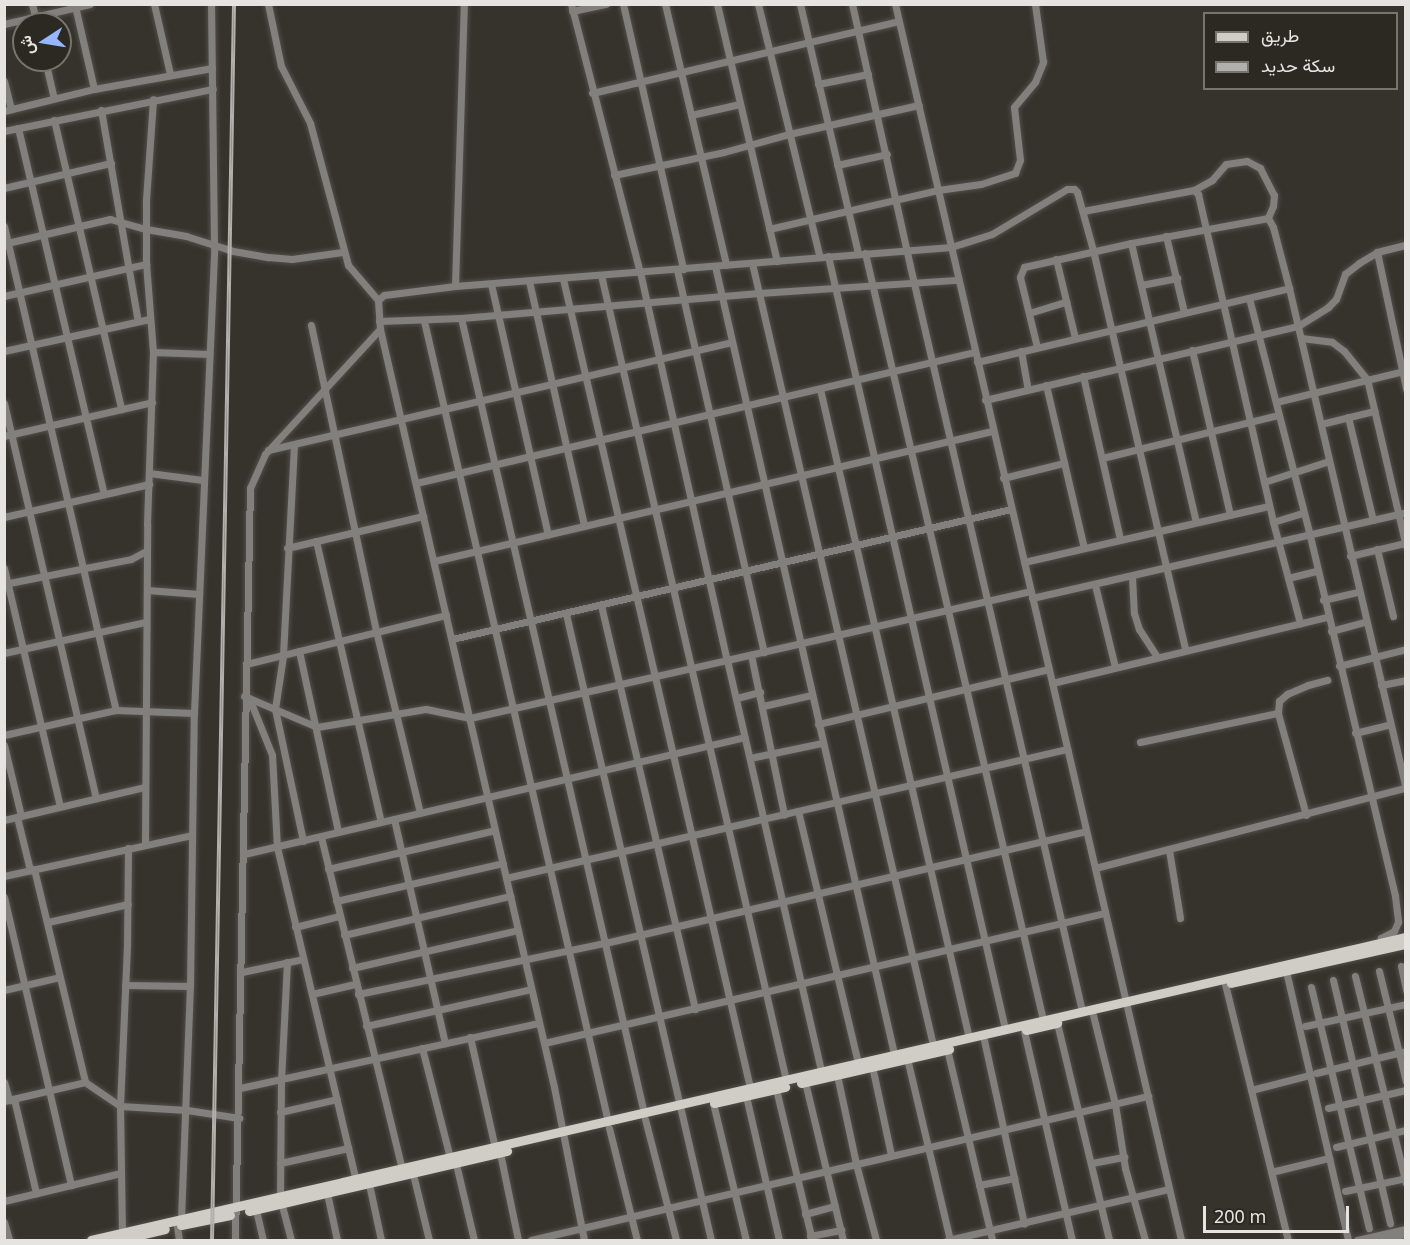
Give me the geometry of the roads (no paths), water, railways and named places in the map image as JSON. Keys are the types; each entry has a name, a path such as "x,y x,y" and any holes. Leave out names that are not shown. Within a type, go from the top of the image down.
{"main road":[{"path":"235,1211 256,1210 356,1180 453,1161 748,1092 776,1089 837,1075 933,1046 1082,1011 1126,1004 1286,970 1383,946 1406,937"},
{"path":"906,1055 947,1049 1093,1015 1126,1004 1383,946 1406,944"},
{"path":"679,1108 713,1103 786,1080 858,1063 895,1058"},
{"path":"91,1240 121,1238 179,1223 369,1184 414,1174 453,1161"}],"street":[{"path":"58,12 90,4"},
{"path":"154,4 170,74"},
{"path":"179,1240 187,1110 194,713 214,247 211,4"},
{"path":"268,4 281,66 310,123 343,252 353,273 378,300 380,329 544,1043 584,1240"},
{"path":"455,286 464,4"},
{"path":"606,4 572,8 592,93 640,272 821,1072"},
{"path":"623,4 659,166 684,300 712,414 764,652"},
{"path":"665,4 726,265"},
{"path":"717,4 777,261"},
{"path":"758,4 819,255"},
{"path":"800,4 847,210 873,284 1043,1020"},
{"path":"852,4 887,154 913,281 1082,1011"},
{"path":"895,4 957,280 1181,1240"},
{"path":"769,229 938,190 981,184 1016,173 1020,160 1014,107 1035,82 1043,62 1035,4"},
{"path":"75,6 94,89"},
{"path":"592,93 899,21"},
{"path":"4,81 8,110 94,89 212,68"},
{"path":"48,72 54,98"},
{"path":"818,84 868,74"},
{"path":"4,131 153,99 213,89"},
{"path":"145,844 146,551 153,352 146,264 146,229 153,99"},
{"path":"691,115 740,104"},
{"path":"614,175 749,146 789,134 919,105"},
{"path":"101,110 138,321"},
{"path":"54,120 121,408"},
{"path":"18,128 104,494"},
{"path":"837,165 887,154"},
{"path":"1083,212 1194,190 1212,180 1226,164 1247,161 1260,168 1274,195 1273,206 1268,218"},
{"path":"4,188 111,163"},
{"path":"378,300 384,295 455,286 777,261 819,255 951,247 982,238 1007,227 1071,188 1077,192 1093,250 1185,650"},
{"path":"1194,190 1198,194 1269,506 1300,623"},
{"path":"1037,347 1019,273 1024,267 1093,250 1268,218"},
{"path":"1095,868 1405,788 1402,760 1390,724 1365,622 1289,288 1273,227 1268,218"},
{"path":"7,243 106,219 186,236 214,247 281,259 343,252"},
{"path":"4,226 116,710"},
{"path":"1167,236 1184,312"},
{"path":"1131,243 1196,522"},
{"path":"986,400 1298,326 1328,307 1336,298 1345,274 1377,252 1406,245"},
{"path":"1377,252 1406,389"},
{"path":"828,256 968,858 1005,1029"},
{"path":"1056,259 1075,338"},
{"path":"752,263 933,1046"},
{"path":"4,296 146,264"},
{"path":"715,266 895,1058"},
{"path":"601,275 653,510 786,1080"},
{"path":"1141,285 1176,278"},
{"path":"562,279 674,754 729,1000 779,1240"},
{"path":"379,321 424,321 873,284 957,280"},
{"path":"529,281 584,526"},
{"path":"491,284 548,536"},
{"path":"977,362 1289,288"},
{"path":"1249,298 1310,536 1323,600 1372,798 1398,922 1394,931 1382,937 1383,946"},
{"path":"1029,313 1066,303"},
{"path":"460,318 623,1025 675,1240"},
{"path":"4,351 150,319"},
{"path":"424,321 636,1240"},
{"path":"311,325 376,631 420,813"},
{"path":"235,1240 240,1088 250,488 260,462 268,450 380,329"},
{"path":"1301,338 1332,342 1344,351 1366,379 1402,512 1405,544 1350,556"},
{"path":"268,450 732,342"},
{"path":"1192,350 1230,515"},
{"path":"1021,351 1028,389"},
{"path":"153,352 210,354"},
{"path":"416,483 974,352"},
{"path":"1276,402 1404,371"},
{"path":"1083,376 1120,539"},
{"path":"1046,385 1084,548"},
{"path":"819,388 969,1038"},
{"path":"8,435 152,402"},
{"path":"4,403 8,435 30,511 96,798"},
{"path":"1321,424 1374,411"},
{"path":"1102,458 1279,415"},
{"path":"1348,417 1373,520"},
{"path":"434,561 992,431"},
{"path":"294,445 283,656 275,709 303,841"},
{"path":"1264,482 1329,461"},
{"path":"1003,478 1064,463"},
{"path":"149,473 203,480"},
{"path":"4,517 149,484"},
{"path":"1024,562 1269,506"},
{"path":"452,639 1011,509"},
{"path":"247,697 317,727 397,712 438,710 470,718 988,600 1095,585 1132,577 1310,536 1402,512"},
{"path":"1273,522 1304,513"},
{"path":"287,548 423,516"},
{"path":"316,541 381,822"},
{"path":"1377,549 1394,616"},
{"path":"6,584 130,559 146,551"},
{"path":"4,568 60,806"},
{"path":"1288,578 1317,571"},
{"path":"1132,577 1134,613 1139,629 1157,657"},
{"path":"1095,585 1115,667"},
{"path":"147,590 199,594"},
{"path":"1323,600 1358,592"},
{"path":"601,605 695,1009"},
{"path":"566,614 711,1240"},
{"path":"246,664 446,615"},
{"path":"1052,683 1327,616"},
{"path":"4,652 145,622"},
{"path":"1331,631 1365,622"},
{"path":"1339,666 1406,649"},
{"path":"298,651 317,727 338,832"},
{"path":"751,655 784,814"},
{"path":"818,724 1048,669"},
{"path":"1306,815 1278,712 1279,701 1287,694 1327,680"},
{"path":"1381,685 1405,680"},
{"path":"736,698 760,692"},
{"path":"763,706 811,695"},
{"path":"247,697 272,755 277,847 356,1180"},
{"path":"4,735 116,710 146,709 194,713"},
{"path":"1140,742 1278,712"},
{"path":"1355,734 1390,724"},
{"path":"244,854 746,737"},
{"path":"750,758 822,743"},
{"path":"4,745 19,816 48,922 85,1082 120,1106 187,1110 239,1118"},
{"path":"506,878 1067,749"},
{"path":"4,820 145,787"},
{"path":"798,811 858,1063"},
{"path":"394,819 445,1043"},
{"path":"328,869 495,830"},
{"path":"358,994 605,943 1086,831"},
{"path":"4,876 192,834"},
{"path":"321,837 402,1170"},
{"path":"121,1238 120,1106 128,848"},
{"path":"1168,850 1180,918"},
{"path":"336,902 503,863"},
{"path":"344,935 510,896"},
{"path":"4,897 71,1185"},
{"path":"48,922 128,904"},
{"path":"544,1043 1105,913"},
{"path":"295,927 339,916"},
{"path":"352,968 518,930"},
{"path":"242,972 303,959"},
{"path":"287,962 280,1080 280,1163 281,1201 291,1240"},
{"path":"1401,966 1406,990"},
{"path":"1286,970 1313,1074 1348,1240"},
{"path":"1379,971 1402,1052 1406,1082"},
{"path":"1345,1191 1405,1180 1355,976"},
{"path":"4,990 60,977"},
{"path":"1333,980 1390,1223"},
{"path":"312,994 356,984"},
{"path":"1225,984 1288,1240"},
{"path":"125,985 190,986"},
{"path":"1311,987 1368,1228"},
{"path":"366,1026 531,989"},
{"path":"1305,1026 1406,1004"},
{"path":"1093,1015 1145,1240"},
{"path":"240,1088 539,1023"},
{"path":"1057,1023 1109,1240"},
{"path":"1024,1031 1072,1240"},
{"path":"470,1037 518,1240"},
{"path":"984,1040 1024,1224"},
{"path":"422,1048 474,1240"},
{"path":"947,1049 992,1240"},
{"path":"1251,1090 1402,1052"},
{"path":"906,1055 949,1240 1169,1189"},
{"path":"872,1066 891,1155"},
{"path":"837,1075 856,1164 876,1240"},
{"path":"4,1082 36,1193"},
{"path":"9,1100 85,1082"},
{"path":"806,1082 843,1240"},
{"path":"776,1089 811,1238 841,1230"},
{"path":"1328,1108 1406,1090"},
{"path":"531,1240 1148,1096"},
{"path":"280,1112 337,1099"},
{"path":"713,1103 746,1240"},
{"path":"1336,1147 1406,1130"},
{"path":"280,1163 348,1148"},
{"path":"1092,1163 1124,1157"},
{"path":"1271,1172 1329,1158"},
{"path":"4,1201 121,1173"},
{"path":"414,1174 429,1240"},
{"path":"979,1185 1014,1178"},
{"path":"369,1184 381,1240"},
{"path":"327,1193 337,1240"},
{"path":"805,1214 835,1206"},
{"path":"256,1210 263,1240"},
{"path":"4,1222 9,1240"},
{"path":"1357,1240 1406,1229"},
{"path":"1379,1240 1402,1237"}],"railway":[{"path":"212,1240 234,4"}]}
